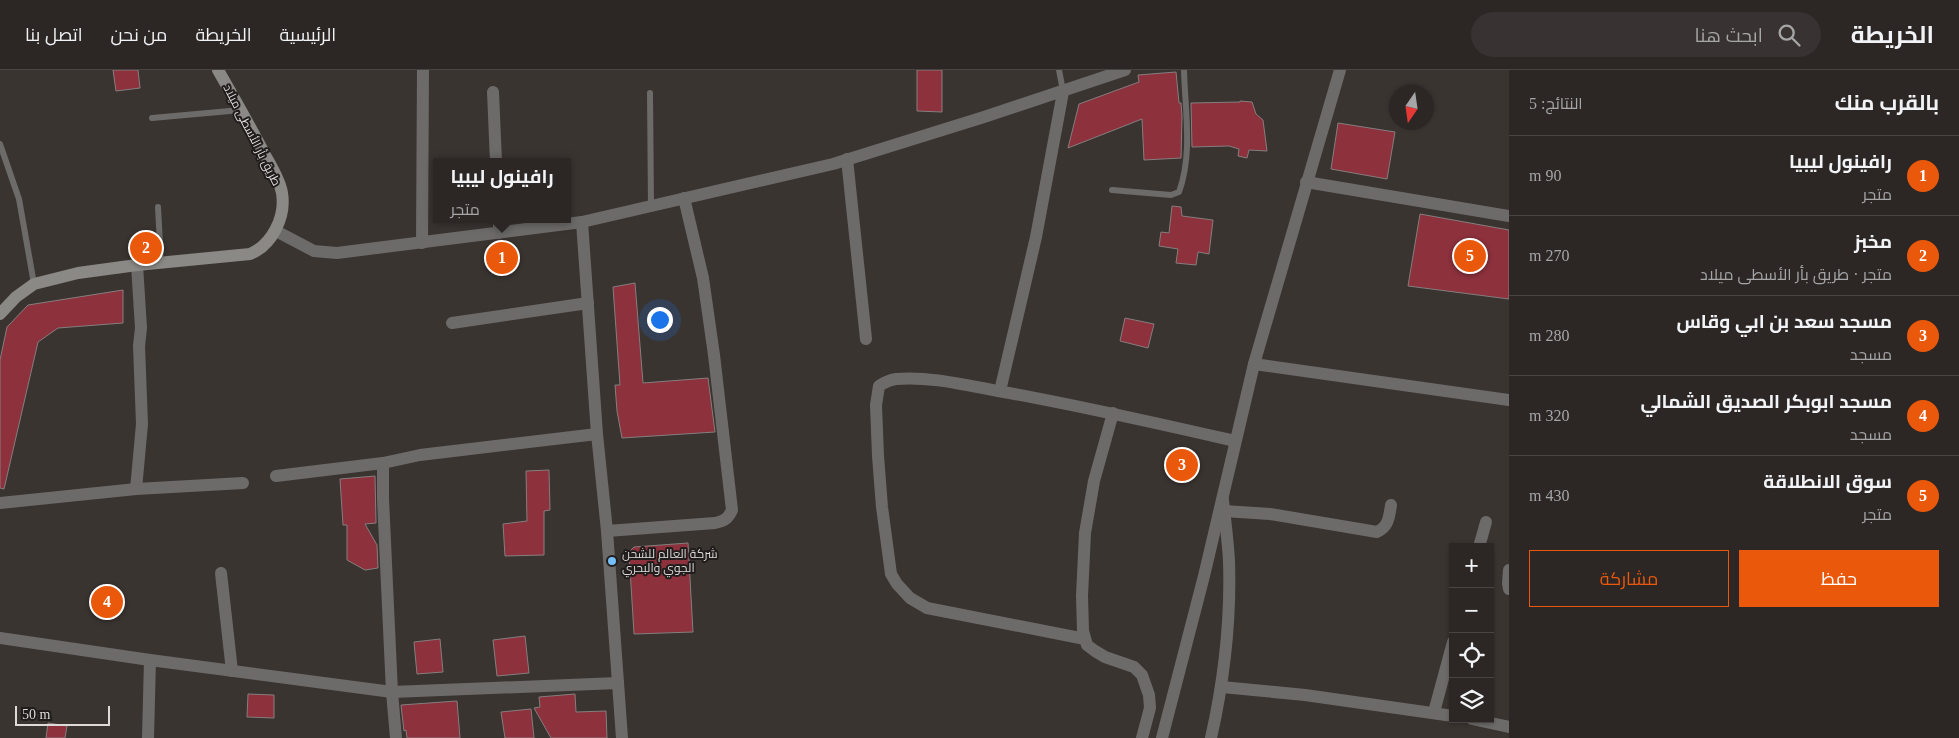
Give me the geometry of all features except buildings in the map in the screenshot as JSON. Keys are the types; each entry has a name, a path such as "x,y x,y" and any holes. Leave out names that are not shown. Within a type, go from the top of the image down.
{"main road":[{"name":"طريق بأر الأسطى ميلاد","path":"218,70 273,171 282,194 281,212 276,232"},
{"path":"1,311 34,284 78,273 136,264 250,254 258,250 276,232"}],"street":[{"path":"422,243 423,70"},
{"path":"276,232 314,251 337,253 582,222 833,164 1063,92 1125,70"},
{"path":"1162,738 1196,612 1254,364 1340,70"},
{"path":"493,92 496,158"},
{"path":"1000,391 1036,237 1063,92"},
{"path":"847,159 866,339"},
{"path":"1306,182 1509,216"},
{"path":"607,531 715,523 724,521 729,517 732,510 703,278 684,198"},
{"path":"582,222 622,738"},
{"path":"499,223 499,233"},
{"path":"136,264 141,328 142,424 136,489"},
{"path":"452,323 588,303"},
{"path":"1254,364 1509,400"},
{"path":"1085,639 927,608 910,598 897,584 892,574 882,507 876,405 879,386 885,381 897,379 926,380 1000,391 1113,413 1235,441"},
{"path":"1113,413 1094,481 1085,533 1082,596 1085,639 1088,645 1104,657 1134,667 1142,675 1150,708 1142,738"},
{"path":"276,476 383,463 420,455 597,434"},
{"path":"383,463 392,692 396,738"},
{"path":"0,503 136,489 243,483"},
{"path":"1211,738 1222,687 1229,580 1228,538 1223,492"},
{"path":"1224,511 1270,514 1377,532 1384,529 1388,523 1391,505"},
{"path":"1480,543 1486,522"},
{"path":"1509,570 1509,589"},
{"path":"221,573 232,671"},
{"path":"0,638 392,692 618,683"},
{"path":"1434,712 1449,657"},
{"path":"148,738 150,660"},
{"path":"1222,687 1305,695 1449,715"},
{"path":"1490,723 1509,727"}],"lane":[{"path":"1060,70 1063,92"},
{"path":"1112,190 1171,195 1179,192 1184,179 1187,160 1184,70"},
{"path":"650,93 651,206"},
{"path":"152,118 241,110"},
{"path":"0,144 19,199 34,284"},
{"path":"158,207 161,263"}],"place":[{"name":"مخبز","path":"146,248"},
{"name":"سوق الانطلاقة","path":"1470,256"},
{"name":"رافينول ليبيا","path":"502,258"},
{"name":"مسجد سعد بن ابي وقاس","path":"1182,465"},
{"name":"شركة العالم للشحن الجوي والبحري","path":"612,561"},
{"name":"مسجد ابوبكر الصديق الشمالي","path":"107,602"}]}
